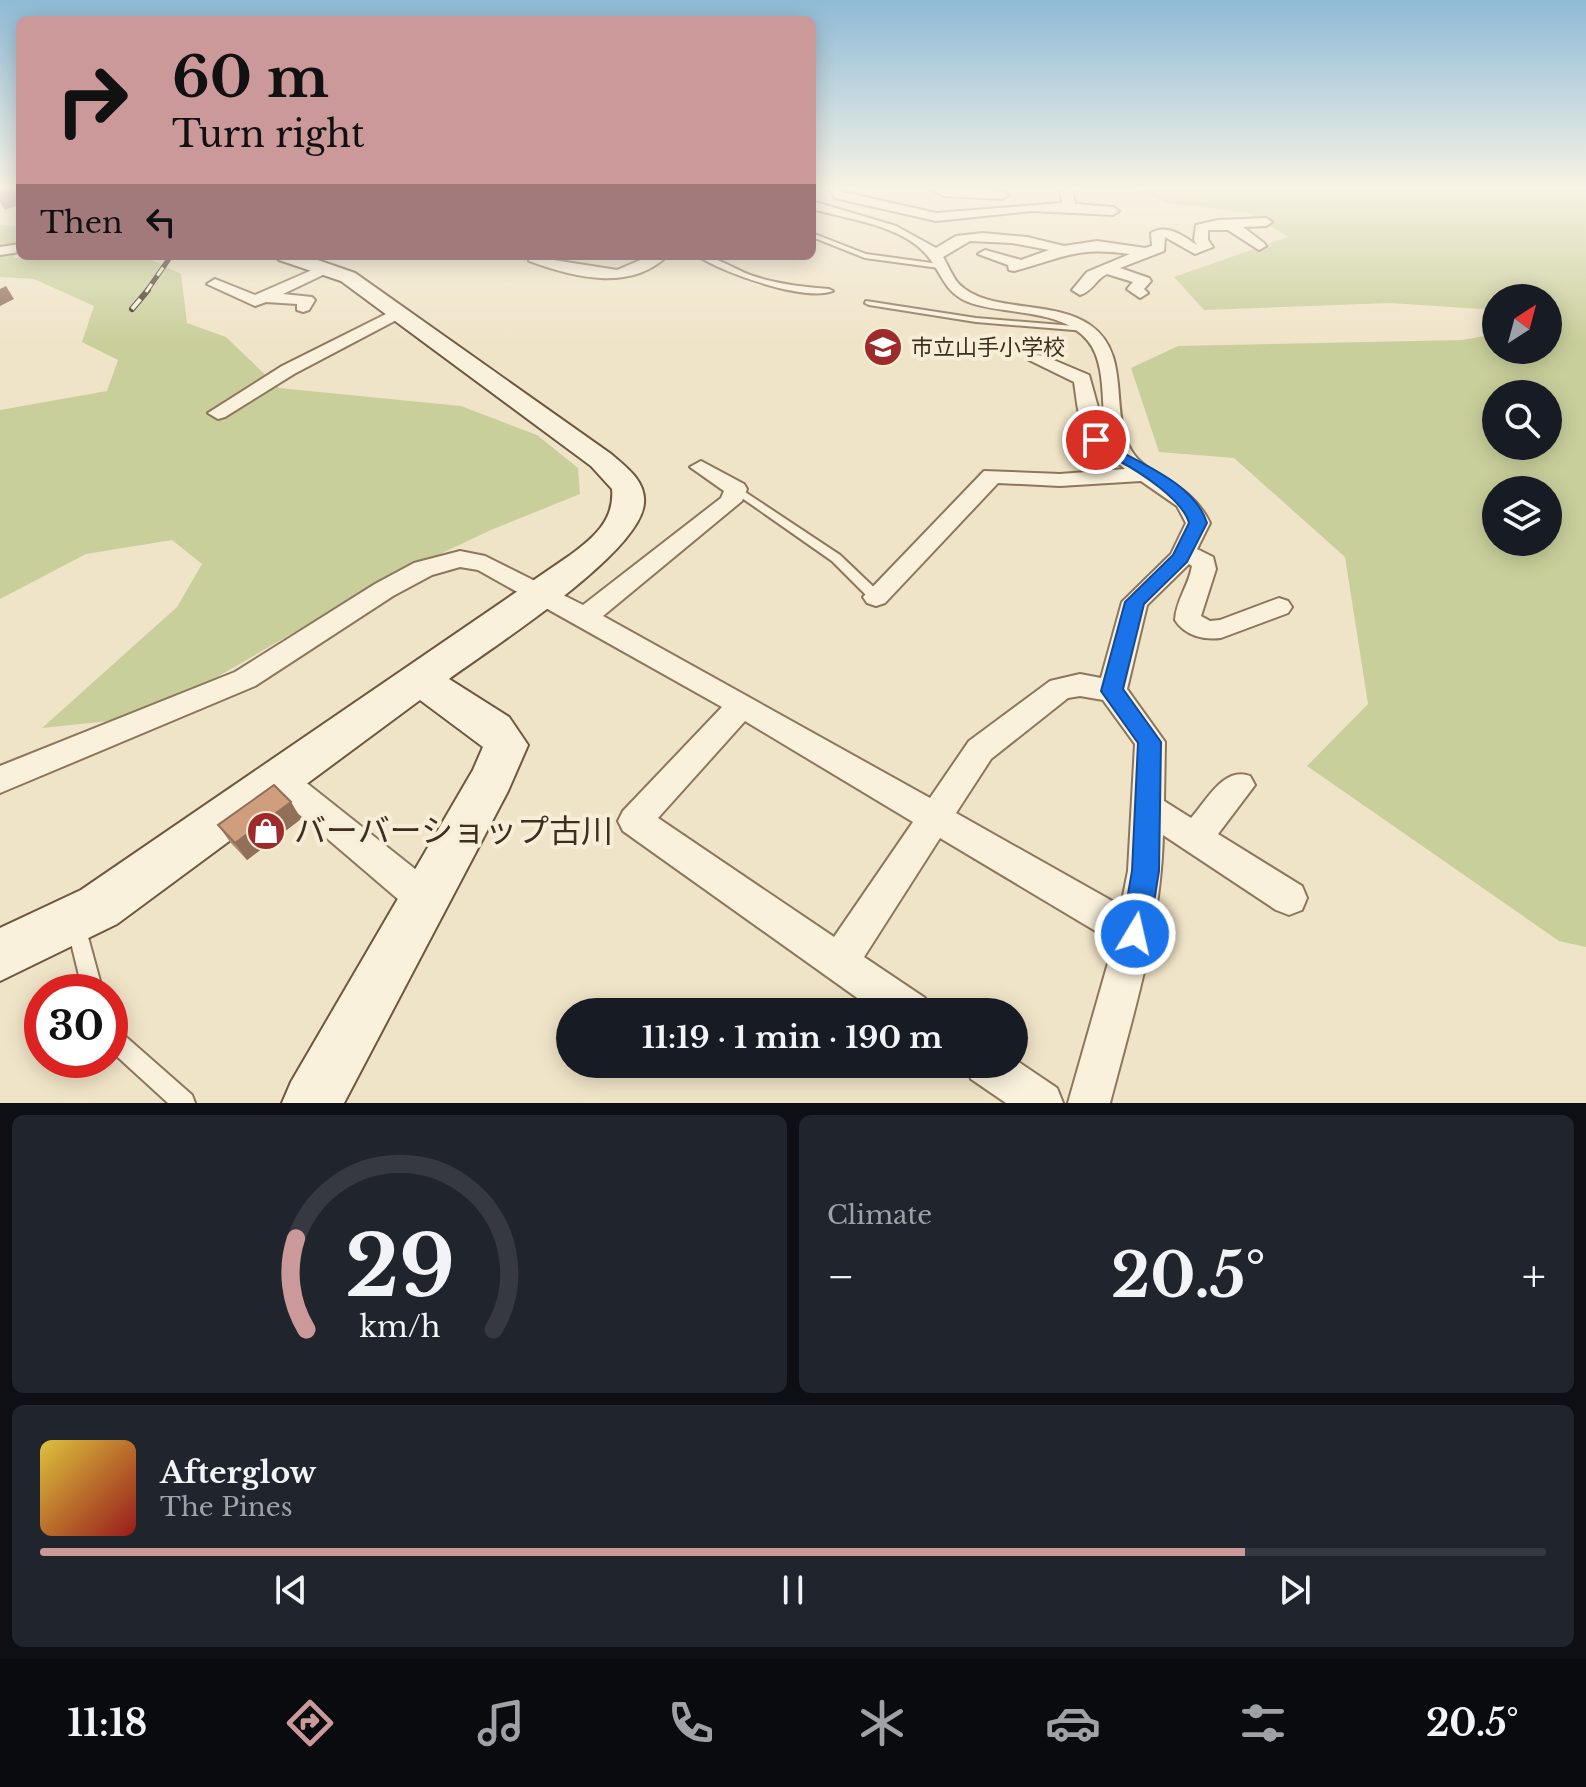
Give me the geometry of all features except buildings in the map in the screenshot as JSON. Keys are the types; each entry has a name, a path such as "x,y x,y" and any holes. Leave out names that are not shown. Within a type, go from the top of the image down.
{"street":[{"path":"915,240 936,261 950,286 974,299 1067,320 1086,329 1100,344 1121,453 1177,493 1194,510 1198,523 1183,552 1135,602 1112,691"},
{"path":"936,261 959,240"},
{"path":"1009,240 1045,243 1063,250"},
{"path":"1080,290 1091,281 1092,275 1159,248 1158,240"},
{"path":"1181,240 1195,250 1206,247 1201,240"},
{"path":"985,254 1017,266 1063,250 1097,245 1146,252"},
{"path":"2,251 16,249"},
{"path":"0,955 99,907 607,544 622,524 628,496 622,478 348,277 299,260"},
{"path":"540,260 623,274 652,260"},
{"path":"587,270 603,260"},
{"path":"215,284 255,301 326,268"},
{"path":"1107,269 1144,281 1135,289 1140,293"},
{"path":"263,297 307,300 303,307"},
{"path":"218,413 398,313"},
{"path":"1038,360 1083,379 1096,440 1103,448 1137,466"},
{"path":"253,392 281,396"},
{"path":"876,597 992,476 1060,480 1137,466"},
{"path":"584,618 731,501 736,489 701,467"},
{"path":"1183,552 1204,562 1205,569 1187,611 1188,620 1197,628 1210,632 1223,629 1263,609 1279,607"},
{"path":"0,780 245,679 384,590 423,569 460,559 485,564 742,705 1135,934"},
{"path":"312,1103 426,900 492,778 506,745 494,729 417,678"},
{"path":"839,962 980,750 1060,689 1080,685 1112,691 1150,742 1145,871 1135,934 1089,1103"},
{"path":"742,705 635,821 891,998"},
{"path":"278,778 426,900"},
{"path":"1194,839 1239,785"},
{"path":"1148,808 1289,898"},
{"path":"1006,1078 1042,1103"}],"lane":[{"path":"826,240 865,256 936,261"},
{"path":"710,260 742,277 784,288 829,291"},
{"path":"869,303 976,320 1086,329"},
{"path":"736,489 836,558 876,597"},
{"path":"75,919 89,974"},
{"path":"128,1052 184,1103"}],"green space":[{"path":"0,240 16,240 13,258 16,260 151,260 181,274 187,323 226,337 279,388 461,406 537,435 578,468 580,494 491,530 381,582 148,717 42,728 177,607 202,564 172,540 86,554 0,599 0,410 107,391 118,360 82,342 94,306 34,279 0,277"},
{"path":"1278,240 1586,240 1586,947 1559,941 1307,766 1368,704 1345,557 1234,458 1159,452 1131,368 1178,346 1462,340 1482,336 1482,364 1562,364 1562,284 1482,284 1482,309 1390,303 1204,310 1174,277"}],"railway":[{"path":"146,292 168,260"},
{"path":"132,309 148,290"}],"place":[{"name":"市立山手小学校","path":"883,347"},
{"name":"バーバーショップ古川","path":"266,831"}],"route":[{"path":"1096,440 1103,448 1127,459 1177,493 1194,510 1198,523 1181,558 1135,602 1112,691 1150,742 1145,871 1135,934"}]}
